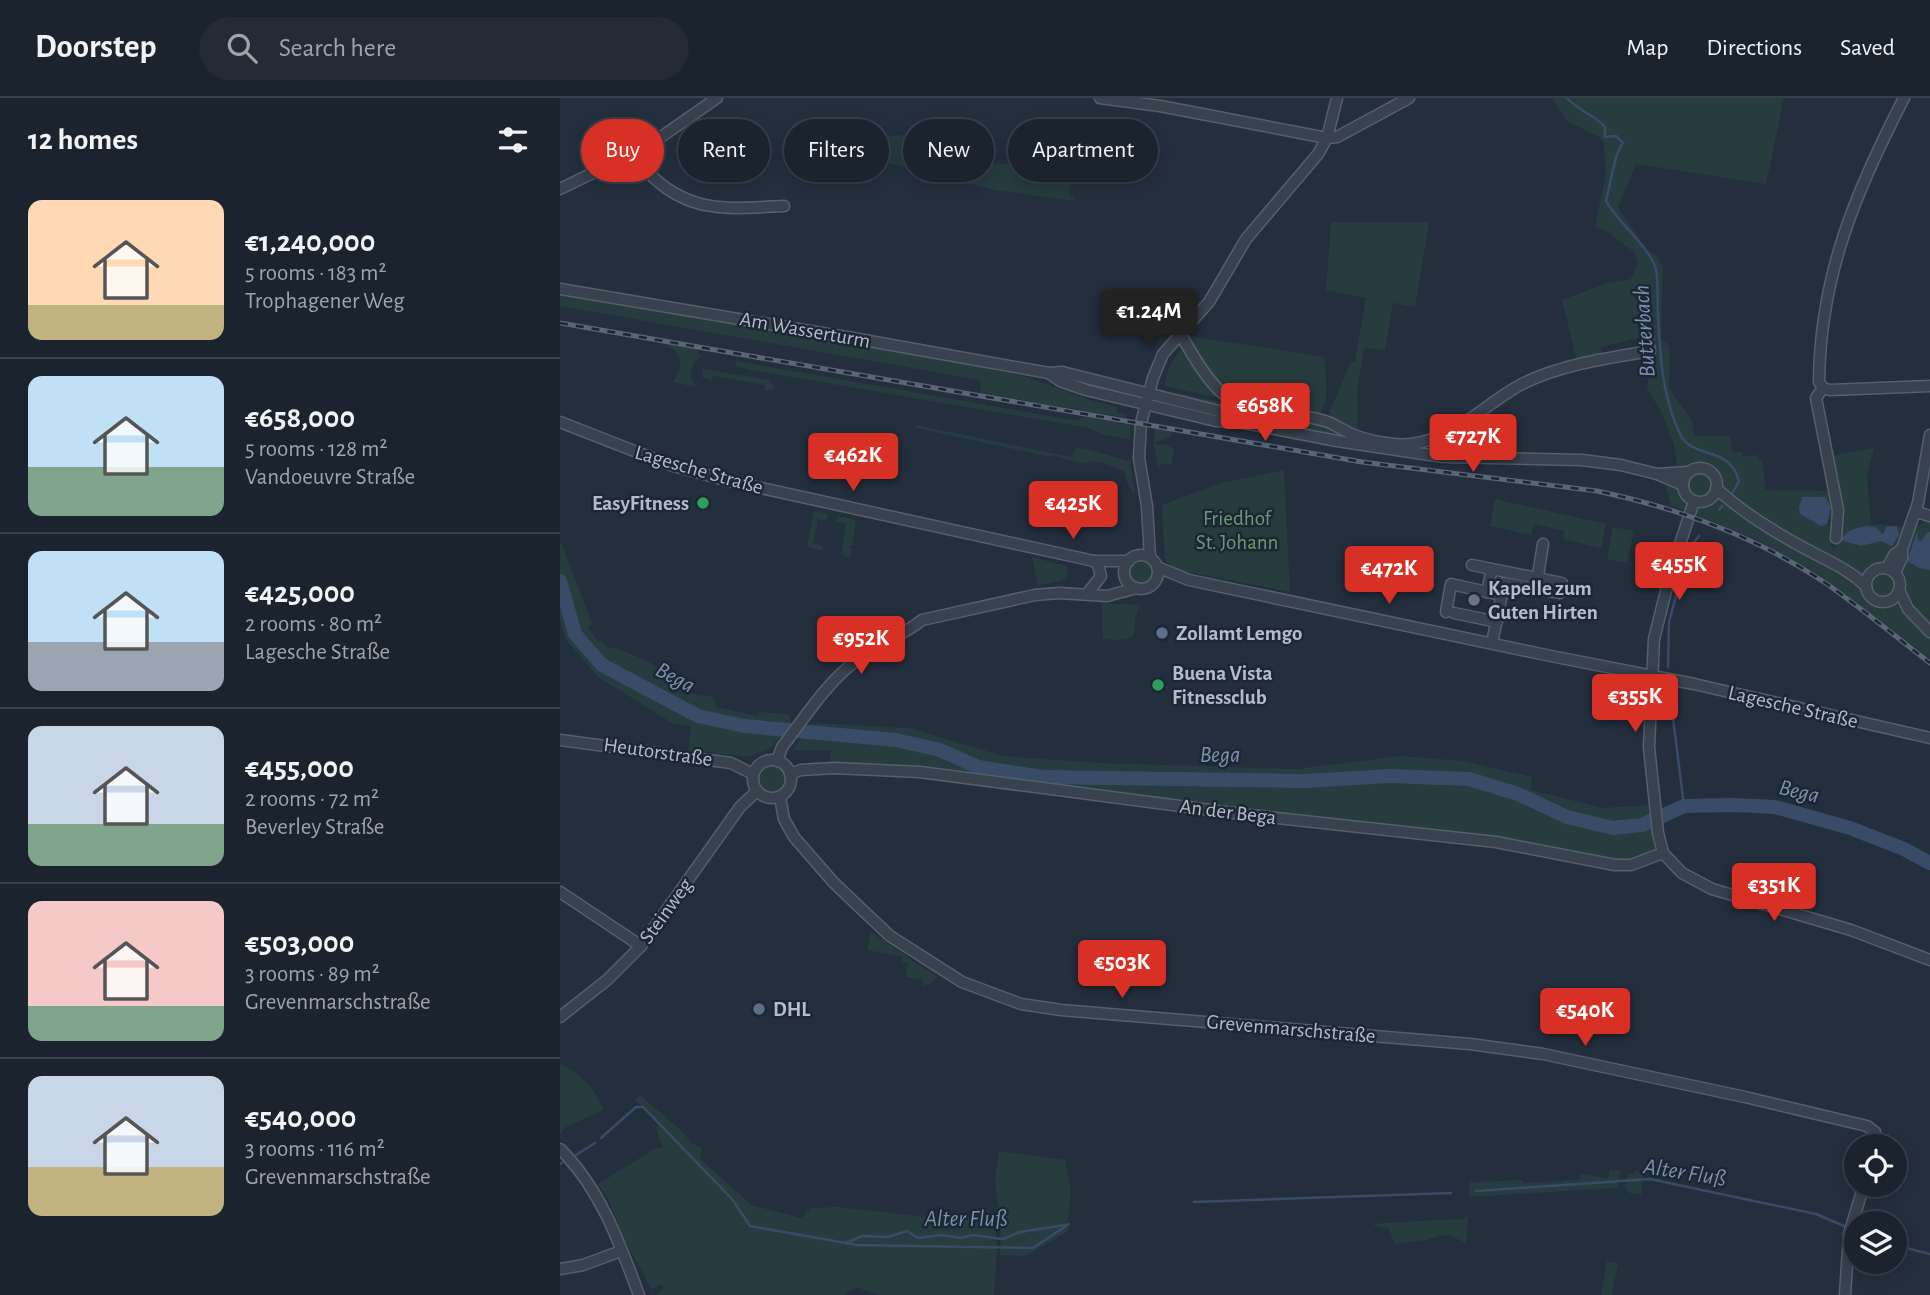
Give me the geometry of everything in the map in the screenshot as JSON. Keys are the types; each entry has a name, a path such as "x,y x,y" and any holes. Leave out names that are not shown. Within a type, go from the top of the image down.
{"street":[{"path":"664,133 717,98"},
{"path":"1100,98 1184,110 1327,138 1337,138 1409,98"},
{"path":"778,761 782,747 828,686 858,658 914,627 953,614 1035,595 1101,595 1147,588 1155,582 1157,567 1150,558 1147,506 1139,458 1146,400 1163,354 1209,302 1246,239 1318,154 1327,138 1337,98"},
{"path":"1904,98 1871,161 1839,250 1825,302 1820,336 1819,382 1823,388 1830,390 1930,386"},
{"path":"560,190 581,180"},
{"path":"659,182 681,198 717,209 784,206"},
{"name":"Am Wasserturm","path":"560,289 1049,373 1062,372 1146,400 1223,412 1239,422 1337,441 1443,457 1582,460 1621,465 1657,474"},
{"path":"1180,334 1209,378 1226,396 1262,410 1325,421 1354,435 1411,444 1446,434 1501,397 1540,376 1577,365 1650,351 1647,337"},
{"path":"1823,388 1816,398 1838,510 1836,538"},
{"name":"Lagesche Straße","path":"560,422 620,447 708,476 1096,563 1125,576"},
{"path":"1891,570 1902,558 1902,549 1916,512 1930,435"},
{"path":"1657,474 1689,472 1699,468 1708,471 1715,478 1716,488 1708,500"},
{"path":"1689,472 1683,485 1687,496 1694,501 1708,500 1737,508"},
{"path":"1657,474 1683,485"},
{"path":"1716,488 1737,508 1804,548 1846,568 1866,586 1874,599 1908,608"},
{"path":"1694,501 1657,624 1649,747 1657,834 1663,853 1682,873 1712,889 1851,930 1930,960"},
{"path":"1916,512 1930,516"},
{"path":"1101,595 1116,587 1125,576 1147,526"},
{"path":"1472,565 1492,569 1505,578 1536,584 1543,544"},
{"path":"1133,559 1150,558"},
{"name":"Lagesche Straße","path":"1096,563 1133,559"},
{"path":"1087,594 1101,576 1096,563"},
{"name":"Lagesche Straße","path":"1157,567 1189,580 1653,676 1930,738"},
{"path":"1846,568 1872,572"},
{"path":"1866,586 1872,572 1879,568 1891,570 1900,580 1897,595 1888,601"},
{"path":"1488,592 1492,569"},
{"path":"1125,576 1129,584 1137,588"},
{"path":"1492,643 1505,578"},
{"name":"Lagesche Straße","path":"1155,582 1189,580"},
{"path":"1497,622 1450,613 1451,584 1501,595"},
{"path":"1899,590 1908,608 1930,632"},
{"name":"Heutorstraße","path":"560,740 731,763 753,775"},
{"path":"778,761 790,774 790,785 779,797 766,797 757,791 753,775 762,763 778,761"},
{"name":"An der Bega","path":"790,774 801,770 834,768 948,775 1241,814 1496,842 1615,865 1631,865 1663,853"},
{"name":"Steinweg","path":"560,1017 607,980 641,946 740,807 757,791"},
{"name":"Grevenmarschstraße","path":"779,797 784,818 794,837 834,883 880,928 954,978 1021,1004 1061,1010 1470,1044 1543,1055 1800,1109 1867,1126 1875,1134"},
{"path":"560,892 641,946"},
{"path":"560,1149 598,1200 639,1295"},
{"path":"1845,1295 1849,1234 1860,1197"},
{"path":"560,1269 583,1265 621,1251"}],"green space":[{"path":"1552,98 1784,98 1766,184 1636,164 1618,208 1646,249 1656,256 1663,267 1661,339 1668,344 1670,352 1669,388 1692,421 1694,436 1730,436 1732,452 1742,452 1743,456 1756,455 1762,461 1766,490 1832,491 1832,514 1827,524 1834,533 1831,546 1835,548 1844,527 1831,456 1874,448 1867,475 1871,524 1915,527 1930,519 1930,658 1810,569 1751,537 1671,505 1666,488 1677,464 1674,445 1661,411 1647,389 1650,364 1644,337 1600,347 1602,357 1577,361 1562,300 1605,284 1631,279 1638,264 1635,253 1608,232 1595,226 1606,174 1604,144 1599,137 1567,121"},
{"path":"889,135 903,135 903,166 889,163"},
{"path":"994,163 1008,164 1008,182 1072,182 1069,196 1075,197 1075,201 994,190 963,182 994,182"},
{"path":"1331,222 1429,222 1415,307 1393,303 1385,350 1364,348 1357,391 1358,433 1332,419 1329,413 1351,362 1355,362 1366,298 1326,290"},
{"path":"560,294 979,366 1029,378 1117,407 1117,412 1128,418 981,393 980,380 560,306"},
{"path":"1190,336 1325,357 1326,396 1322,410 1318,416 1281,410 1255,405 1232,394 1208,371 1190,342"},
{"path":"668,343 698,349 697,354 703,355 691,370 696,387 673,382 679,372 680,362 677,353"},
{"path":"1182,348 1186,349 1222,396 1219,398 1165,386 1169,367"},
{"path":"736,361 1077,421 1084,417 1130,425 1130,439 1105,435 1089,428 756,371 735,366"},
{"path":"703,369 768,380 775,386 774,389 765,391 765,385 713,376 712,381 702,377"},
{"path":"1178,393 1219,402 1228,400 1270,415 1323,425 1360,441 1268,423 1239,412 1177,398"},
{"path":"916,425 1071,457 1075,448 1130,461 1135,493 1128,485 1124,471 1109,465 1099,462 1084,464 916,428"},
{"path":"1155,428 1173,431 1171,436 1156,442 1157,445 1166,444 1174,449 1171,464 1158,467 1154,444"},
{"name":"Friedhof St. Johann","path":"1284,470 1290,592 1174,569 1165,559 1162,505 1221,483"},
{"path":"1495,499 1606,524 1601,548 1563,539 1564,531 1534,524 1531,535 1490,526"},
{"path":"814,511 828,514 826,521 818,519 813,543 823,546 822,551 807,547"},
{"path":"838,516 856,520 852,546 846,547 851,548 851,557 845,557 845,551 844,555 841,555 846,524 836,522"},
{"path":"1613,527 1634,531 1627,563 1607,559"},
{"path":"560,540 592,623 588,627 598,641 607,647 646,660 696,695 712,696 717,707 758,716 759,712 788,714 791,722 771,748 749,757 688,750 691,726 672,723 598,677 566,640 560,619"},
{"path":"1032,557 1066,566 1068,575 1063,580 1038,586"},
{"path":"1141,561 1150,564 1153,573 1150,582 1141,585 1132,582 1129,573 1132,564"},
{"path":"1102,603 1140,605 1132,637 1103,639"},
{"path":"811,723 909,728 1003,756 1100,763 1296,769 1401,756 1463,761 1532,777 1531,790 1603,808 1648,805 1657,849 1629,861 1615,861 1496,838 850,766 830,762 831,750 793,750"},
{"path":"772,766 782,770 786,780 782,790 772,794 762,790 758,780 762,770"},
{"path":"871,932 937,977 923,986 923,980 906,977 908,963 902,962 903,957 867,950"},
{"path":"560,1064 586,1083 603,1110 566,1127 560,1135"},
{"path":"640,1095 684,1133 691,1143 702,1148 700,1159 752,1205 801,1218 811,1208 839,1207 935,1218 995,1213 997,1250 994,1295 880,1295 856,1287 844,1295 656,1295 664,1288 660,1284 652,1290 598,1184 656,1148 663,1148 656,1129 659,1125 635,1100"},
{"path":"999,1151 1065,1160 1071,1190 1067,1232 1026,1256 1000,1255 1001,1233 995,1178"},
{"path":"1610,1170 1620,1171 1618,1188 1469,1197 1470,1182 1579,1180 1581,1174 1608,1178"},
{"path":"1635,1171 1643,1173 1641,1195 1630,1193 1625,1188 1628,1173 1634,1174"},
{"path":"1468,1216 1466,1243 1441,1235 1395,1244 1389,1229 1371,1224 1460,1220"},
{"path":"1607,1261 1618,1263 1612,1295 1601,1295"}],"water":[{"path":"1802,497 1825,497 1831,507 1827,524 1821,526 1800,514"},
{"path":"1866,526 1876,527 1883,535 1886,527 1897,526 1899,535 1892,546 1881,541 1861,546 1841,540 1848,532"},
{"path":"1917,532 1918,540 1921,541 1930,532 1930,570 1919,568 1907,561"}],"waterway":[{"name":"Butterbach","path":"1567,98 1605,127 1605,137 1616,136 1623,143 1615,161 1606,201 1645,249 1655,266 1661,360 1669,405 1680,434 1686,442 1719,457 1734,469 1739,481 1732,494"},
{"path":"1719,510 1722,506"},
{"path":"1683,568 1688,550 1699,536"},
{"name":"Bega","path":"560,581 575,634 602,665 698,716 744,726 896,740 940,750 978,767 1042,777 1305,781 1390,776 1469,779 1518,794 1567,817 1613,828 1642,825 1684,806 1775,807 1850,828 1904,849 1930,863"},
{"path":"1668,667 1669,622 1679,585"},
{"path":"1670,694 1684,806"},
{"name":"Alter Fluß","path":"601,1138 636,1107 643,1107 732,1199 750,1226 857,1245 1033,1248 1069,1224"},
{"name":"Alter Fluß","path":"576,1155 595,1143"},
{"name":"Alter Fluß","path":"1476,1191 1650,1179 1816,1214 1844,1226"},
{"name":"Alter Fluß","path":"1194,1202 1451,1193"},
{"name":"Alter Fluß","path":"846,1243 862,1236 888,1237 907,1231 918,1238 942,1235 961,1238 972,1235 1003,1239 1020,1232 1066,1225"},
{"name":"Alter Fluß","path":"1907,1248 1930,1254"}],"railway":[{"path":"560,323 1362,462 1597,491 1627,498 1686,515 1771,551 1824,582 1930,663"}],"place":[{"name":"EasyFitness","path":"703,503"},
{"name":"Kapelle zum Guten Hirten","path":"1474,600"},
{"name":"Zollamt Lemgo","path":"1162,633"},
{"name":"Buena Vista Fitnessclub","path":"1158,685"},
{"name":"DHL","path":"759,1009"}]}
